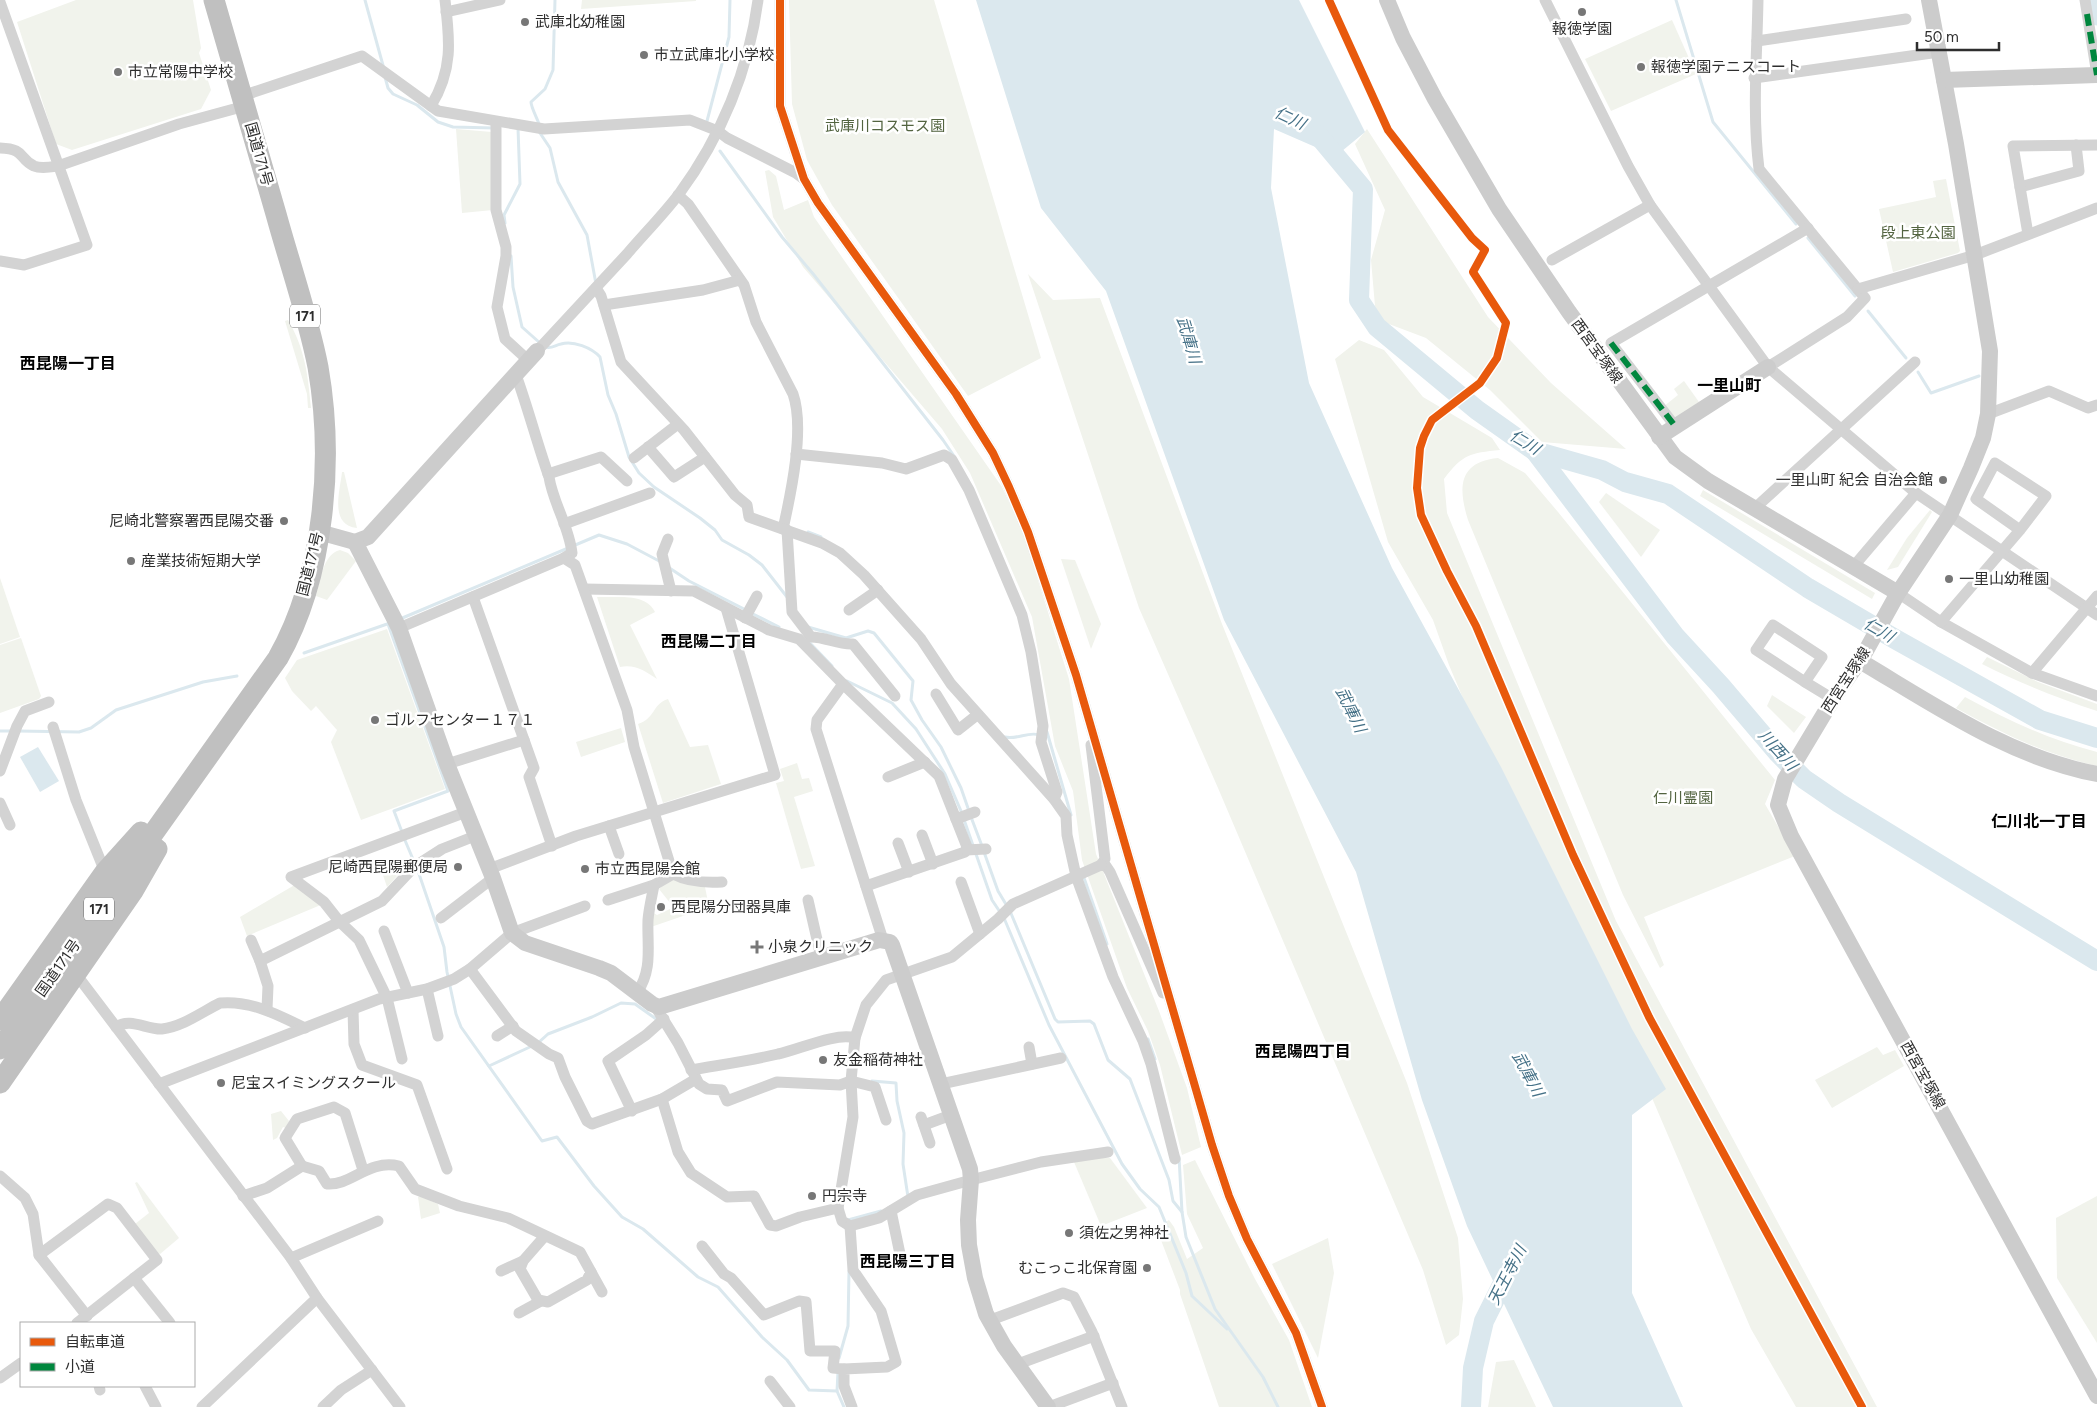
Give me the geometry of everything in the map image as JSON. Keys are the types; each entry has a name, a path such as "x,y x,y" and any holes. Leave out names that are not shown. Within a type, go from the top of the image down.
{"highway":[{"name":"国道171号","path":"0,1049 281,652 305,591 319,532 326,453 323,403 318,368 214,0"},
{"path":"0,1020 105,872 199,769"},
{"path":"0,1082 133,891 175,819 199,769"}],"street":[{"path":"431,106 441,89 448,63 445,0"},
{"path":"446,12 500,0"},
{"path":"319,532 355,542 368,537 538,351 599,293 678,195 718,131 738,86 751,40 758,0"},
{"path":"780,0 780,106 804,179 818,203 956,394 993,453 1028,532 1076,675 1212,1145 1229,1196 1247,1239 1296,1333 1322,1407"},
{"name":"西宮宝塚線","path":"1387,0 1403,38 1435,99 1499,209 1569,312 1675,457 1690,470 1897,595 1861,659 1785,779 1778,805 1791,836 2097,1396"},
{"path":"1545,0 1628,166 1650,205 1768,367 1916,493 2092,612"},
{"path":"1660,436 1847,317 1864,298 1759,169 1756,148 1754,78 1758,0"},
{"path":"1929,0 1975,255 1990,351 1988,414 1983,438 1972,468 1950,515 1897,595 2032,673 2097,696"},
{"path":"1944,80 2097,75 2085,0"},
{"path":"0,2 87,245 24,265 0,261"},
{"path":"1757,42 1906,19"},
{"path":"1754,78 1939,52"},
{"path":"0,148 10,148 19,152 34,166 45,168 58,166 244,101 362,56 438,111 496,126 540,129 690,120 718,131 727,138 796,173 804,179"},
{"path":"496,126 496,210 506,247 497,307 505,339 538,351"},
{"path":"2020,187 2079,171 2076,145"},
{"path":"2028,234 2013,146 2097,145"},
{"path":"678,195 688,204 740,280 756,322 798,406 796,454 785,527 792,610 801,635 843,684 925,762 942,782 958,818 967,847 966,850"},
{"path":"1552,260 1650,205"},
{"path":"1858,289 1975,255 2097,208"},
{"path":"1675,426 1611,343 1808,228"},
{"path":"599,293 703,290 740,280"},
{"path":"599,293 622,362 702,460 748,512 822,543 840,553 878,590 921,639 951,684 977,715 1056,796"},
{"path":"1754,508 1915,362"},
{"path":"516,375 548,474 550,488 564,524 569,551 627,710 634,747 673,874 681,878 707,883 722,882"},
{"path":"1988,414 2049,391 2088,408 2097,405"},
{"path":"634,458 675,426"},
{"path":"648,447 674,478 702,460"},
{"path":"796,454 882,463 906,469 944,455 952,460 969,490 1022,615 1031,652 1043,726 1042,737 1056,796 1066,816 1067,835 1077,875 1120,996 1152,1064 1174,1160"},
{"path":"548,474 601,457 627,481"},
{"path":"1941,622 2020,530 2046,496 1995,463 1976,499 2020,530"},
{"path":"564,524 650,493"},
{"path":"1852,567 1916,493"},
{"path":"668,539 662,554 670,587"},
{"path":"355,542 400,628 447,764 491,874 512,933 525,943 606,971 637,993 660,1012 693,1075 708,1089 722,1090 726,1101 777,1082 840,1085 852,1081 876,1087 886,1120"},
{"path":"400,628 473,597 569,551"},
{"path":"584,588 670,587 694,591 726,608 751,608 769,630 825,638 844,645 853,644 895,696"},
{"path":"849,610 878,590"},
{"path":"2032,673 2092,612 2097,596"},
{"path":"473,597 534,768 528,777 552,846"},
{"path":"441,918 491,874 552,846 609,826 775,775 726,608"},
{"path":"1805,682 1822,657 1773,625 1756,650 1805,682 1834,699"},
{"path":"1861,659 2002,744 2039,758 2097,774"},
{"path":"843,684 817,720 816,729 882,940"},
{"path":"936,694 958,730 977,715"},
{"path":"0,771 17,726 25,711 49,702"},
{"path":"1089,721 1089,735 1106,859 1096,867 1013,904 998,919 952,956 886,980 866,1005 855,1038 852,1081 853,1117 838,1208 842,1221 850,1226 879,1218 917,1196 972,1180 1041,1162 1108,1152"},
{"path":"55,731 76,800 105,872"},
{"path":"447,764 524,740"},
{"path":"888,777 925,762"},
{"path":"0,803 10,824"},
{"path":"402,1059 387,998 359,940 339,921 324,902 290,876 466,812"},
{"path":"958,818 976,812"},
{"path":"609,826 619,854"},
{"path":"922,834 933,864"},
{"path":"260,961 382,901 414,867 442,849 475,836"},
{"path":"898,843 909,872"},
{"path":"866,886 933,864 966,850 986,848"},
{"path":"1096,867 1106,866 1110,872 1162,992 1173,1008"},
{"path":"608,900 654,885 673,874"},
{"path":"962,882 980,934"},
{"path":"637,993 645,981 649,956 648,919 654,885"},
{"path":"808,900 821,957"},
{"path":"159,1084 353,1010 387,998 427,989 454,979 470,969 512,933 571,914 585,906"},
{"path":"384,931 408,993"},
{"path":"251,940 268,986 266,1009"},
{"path":"632,1111 608,1061 646,1035 660,1012 666,1006 821,957 882,940 892,945 970,1169 972,1180 968,1220 970,1252 988,1322 1048,1407 1112,1383"},
{"path":"470,969 513,1026 529,1041 558,1058 565,1077 587,1121 592,1124 662,1099 693,1075 777,1055 837,1038 849,1036 855,1038"},
{"path":"76,974 400,1407"},
{"path":"427,989 438,1036"},
{"path":"116,1027 129,1023 161,1029 175,1026 220,1003 247,1005 266,1009 305,1028"},
{"path":"353,1010 354,1044 362,1065 417,1085 446,1169"},
{"path":"497,1036 513,1026"},
{"path":"1029,1047 1032,1064"},
{"path":"941,1084 1061,1058"},
{"path":"662,1099 678,1152 691,1174 727,1197 754,1196 770,1225 776,1226 800,1217 838,1208"},
{"path":"364,1170 345,1113 334,1107 297,1119 285,1138 302,1166 319,1171 326,1184 335,1185 364,1170 388,1164 399,1166 415,1188 458,1206 508,1218 580,1252 602,1292"},
{"path":"930,1143 922,1121 951,1116"},
{"path":"243,1196 267,1188 302,1166"},
{"path":"0,1176 25,1198 33,1214 39,1255 84,1320 157,1260 117,1208 108,1204 39,1255"},
{"path":"891,1211 900,1254"},
{"path":"290,1258 336,1239 371,1220"},
{"path":"702,1246 724,1274 731,1278 764,1315 799,1301 806,1302 810,1351 835,1351 833,1368 887,1367 896,1362 881,1311 853,1270 850,1226"},
{"path":"331,1228 336,1239"},
{"path":"544,1236 523,1261 520,1269 538,1300 547,1300 558,1310"},
{"path":"501,1271 523,1261"},
{"path":"519,1313 587,1280 590,1272"},
{"path":"134,1278 169,1322"},
{"path":"988,1322 1063,1293 1074,1297 1094,1336 1122,1407"},
{"path":"202,1407 317,1298"},
{"path":"1018,1364 1094,1336"},
{"path":"0,1378 20,1364"},
{"path":"844,1368 844,1386 852,1407"},
{"path":"322,1407 341,1390 372,1370"},
{"path":"770,1381 790,1407"},
{"path":"146,1387 156,1407"}],"green space":[{"name":"市立常陽中学校","path":"76,0 193,0 201,48 199,53 211,90 201,109 72,150 56,144 17,22"},
{"path":"582,0 696,0 696,1 581,9"},
{"name":"武庫川コスモス園","path":"789,0 934,0 1041,358 968,396 832,205 807,160 792,104"},
{"name":"報徳学園テニスコート","path":"1672,20 1696,74 1611,111 1585,59"},
{"path":"456,129 492,132 493,210 462,213"},
{"path":"1367,129 1488,317 1551,383 1626,449 1542,442 1490,390 1426,338 1381,321 1375,306 1371,260 1385,210 1355,144"},
{"path":"769,170 776,176 784,210 808,200 814,217 1002,487 1022,529 1069,679 1096,854 1159,1011 1187,1088 1201,1147 1182,1155 1160,1065 1148,1031 1127,988 1082,860 1073,791 1055,746 1032,617 970,473 942,429 803,267 773,217 765,171"},
{"name":"段上東公園","path":"1946,179 1960,251 1893,272 1879,209 1936,197 1933,181"},
{"path":"1028,274 1053,300 1100,298 1222,624 1407,1083 1458,1238 1463,1299 1459,1335 1446,1345 1423,1270 1218,788 1139,608"},
{"path":"288,320 305,362 311,408 308,408 307,394 285,321"},
{"path":"1359,340 1384,350 1423,397 1492,438 1500,450 1481,452 1468,456 1457,464 1444,479 1447,513 1616,921 1877,1407 1796,1407 1751,1329 1649,1091 1538,877 1449,665 1433,620 1388,542 1335,359"},
{"path":"1684,381 1699,402 1673,420 1663,407 1678,395 1674,389"},
{"name":"仁川霊園","path":"1498,458 1525,473 1775,780 1765,804 1795,856 1644,917 1664,965 1660,968 1623,895 1468,520 1463,497 1464,478 1475,465 1485,460"},
{"path":"342,472 344,472 357,528 348,526 339,514 338,497"},
{"path":"1703,490 1875,593 1872,599 1700,496"},
{"path":"1606,493 1660,530 1641,557 1599,502"},
{"path":"1930,510 1932,512 1898,567 1887,570 1907,538"},
{"path":"340,550 348,553 356,561 327,600 316,596 326,562 334,553"},
{"path":"1061,559 1075,560 1101,624 1091,649"},
{"path":"0,578 20,637 0,644"},
{"path":"597,597 629,597 645,601 651,606 655,612 630,625 657,679 635,667 620,667"},
{"name":"ゴルフセンター１７１","path":"387,629 445,789 361,820 331,742 337,730 316,706 311,711 292,691 285,678 297,660"},
{"path":"21,638 41,696 39,699 0,713 0,645"},
{"path":"1987,657 2038,682 2097,704 2097,711 2010,678 1982,664"},
{"path":"1772,695 1806,717 1794,733 1767,706"},
{"path":"1965,697 2029,729 2062,742 2097,752 2097,766 2042,749 2007,734 1956,708"},
{"path":"668,699 690,747 708,745 721,784 663,803 638,724 648,718 659,704"},
{"path":"621,728 625,742 581,757 576,742"},
{"path":"797,763 802,779 809,778 813,791 794,797 815,866 801,869 776,783 784,781 780,769"},
{"path":"411,861 387,887 382,872"},
{"path":"670,879 705,887 709,907 651,927 652,912 657,915 670,909 671,904 659,889"},
{"path":"298,883 323,904 247,936 240,917"},
{"path":"1877,1047 1883,1055 1895,1050 1904,1066 1832,1108 1815,1080"},
{"path":"281,1111 289,1121 286,1128 283,1127 277,1138 273,1140 271,1114"},
{"path":"1091,1158 1110,1158 1147,1208 1101,1226 1074,1162"},
{"path":"1195,1160 1255,1279 1289,1340 1312,1407 1219,1407 1180,1290 1156,1227 1169,1220 1174,1227 1187,1259 1203,1248 1187,1214 1183,1165"},
{"path":"137,1182 179,1238 160,1254 154,1251 135,1224 149,1213 135,1183"},
{"path":"420,1196 438,1204 440,1213 421,1219 418,1197"},
{"path":"2097,1196 2097,1343 2057,1278 2056,1218"},
{"path":"1328,1238 1334,1273 1318,1358 1272,1264"},
{"path":"1514,1360 1536,1407 1488,1407 1496,1362"}],"water":[{"name":"武庫川","path":"976,0 1299,0 1365,132 1336,156 1274,129 1271,188 1309,383 1392,568 1501,767 1632,1029 1666,1089 1632,1115 1632,1293 1683,1407 1553,1407 1467,1226 1422,1100 1356,872 1224,620 1106,291 1041,208"},
{"path":"38,747 59,781 40,792 20,757"}],"waterway":[{"path":"365,0 384,69"},
{"path":"539,124 531,102 545,89 553,70 555,0"},
{"path":"707,121 729,37 730,0"},
{"path":"1676,0 1713,122 1796,224"},
{"path":"2094,0 2097,20"},
{"path":"385,77 388,88 393,94 417,105 438,122 453,127 494,128"},
{"path":"505,223 504,215 520,184 518,128"},
{"path":"540,133 550,148 558,182 587,235 596,284"},
{"name":"仁川","path":"1318,135 1363,189 1359,300 1377,327 1477,410 1535,451 1602,470 1625,482 1668,494 1808,588 1895,639 2040,720 2097,738"},
{"path":"720,151 782,237 814,275 954,456"},
{"path":"1808,238 1855,296"},
{"path":"511,256 513,287 522,327 540,343"},
{"path":"1868,311 1906,358"},
{"path":"545,347 566,343 577,344 600,357 608,395 629,457 639,473 654,487 715,530 722,540 749,555 762,565 787,597"},
{"path":"1918,372 1931,393 1979,376"},
{"name":"川西川","path":"1535,451 1675,636 1778,753 1804,779 1839,803 2097,961"},
{"path":"808,532 821,537"},
{"path":"400,619 599,535 627,544 661,562"},
{"path":"668,567 689,581 746,610"},
{"path":"751,613 779,627"},
{"path":"304,653 390,623"},
{"path":"388,624 448,791 394,811 402,832"},
{"path":"808,627 846,638 868,631 874,633 913,681 911,700 941,747 961,788 969,811"},
{"path":"809,642 832,666"},
{"path":"18,731 79,732 91,728 116,710 203,682 237,676"},
{"path":"847,681 892,703 916,729 945,774 961,811 992,900 1000,912"},
{"path":"0,731 12,731"},
{"path":"1047,732 1071,815"},
{"path":"1005,737 1039,735"},
{"path":"971,817 982,846"},
{"path":"404,838 418,871 444,947 447,972 456,1014 461,1027 542,1141 557,1137 594,1186 622,1217 643,1229 698,1277 718,1287 762,1337 787,1360 809,1390 837,1391 844,1407"},
{"path":"984,852 998,891 1007,906"},
{"path":"1083,875 1107,944"},
{"path":"1010,911 1055,1019 1058,1022 1090,1021 1094,1024 1108,1060 1130,1079 1169,1180 1173,1201 1182,1212"},
{"path":"1004,918 1049,1025 1122,1164 1140,1189 1159,1207 1186,1273 1192,1296 1227,1329"},
{"path":"538,1043 548,1034 592,1017 621,1003 635,1004 659,1021"},
{"path":"1148,1039 1155,1059"},
{"path":"489,1066 532,1046"},
{"path":"872,1081 896,1083 897,1101 904,1133 903,1164 908,1197"},
{"path":"1179,1157 1182,1212 1186,1237 1215,1309 1263,1377 1278,1407"},
{"path":"848,1220 881,1211"},
{"name":"天王寺川","path":"1471,1407 1473,1368 1484,1321 1510,1269"},
{"path":"839,1358 848,1326 849,1271"},
{"path":"837,1391 838,1372"}],"marked path":[{"path":"2087,14 2097,75"},
{"path":"1611,343 1675,426"}],"cycle path":[{"path":"780,0 780,106 804,179 818,203 956,394 993,453 1028,532 1076,675 1212,1145 1229,1196 1247,1239 1296,1333 1322,1407"},
{"path":"1329,0 1388,130 1472,238 1485,250 1473,272 1506,323 1497,358 1480,383 1432,420 1424,436 1420,448 1417,488 1421,515 1447,571 1476,626 1573,855 1649,1017 1862,1407"}],"place":[{"name":"報徳学園","path":"1582,12"},
{"name":"武庫北幼稚園","path":"525,22"},
{"name":"市立武庫北小学校","path":"644,55"},
{"name":"報徳学園テニスコート","path":"1641,67"},
{"name":"市立常陽中学校","path":"118,72"},
{"name":"一里山町 紀会 自治会館","path":"1943,480"},
{"name":"尼崎北警察署西昆陽交番","path":"284,521"},
{"name":"産業技術短期大学","path":"131,561"},
{"name":"一里山幼稚園","path":"1949,579"},
{"name":"ゴルフセンター１７１","path":"375,720"},
{"name":"尼崎西昆陽郵便局","path":"458,867"},
{"name":"市立西昆陽会館","path":"585,869"},
{"name":"西昆陽分団器具庫","path":"661,907"},
{"name":"小泉クリニック","path":"757,947"},
{"name":"友金稲荷神社","path":"823,1060"},
{"name":"尼宝スイミングスクール","path":"221,1083"},
{"name":"円宗寺","path":"812,1196"},
{"name":"須佐之男神社","path":"1069,1233"},
{"name":"むこっこ北保育園","path":"1147,1268"}],"district":[{"name":"西昆陽一丁目","path":"68,363"},
{"name":"一里山町","path":"1729,385"},
{"name":"西昆陽二丁目","path":"709,641"},
{"name":"仁川北一丁目","path":"2039,821"},
{"name":"西昆陽四丁目","path":"1303,1051"},
{"name":"西昆陽三丁目","path":"908,1261"}]}
